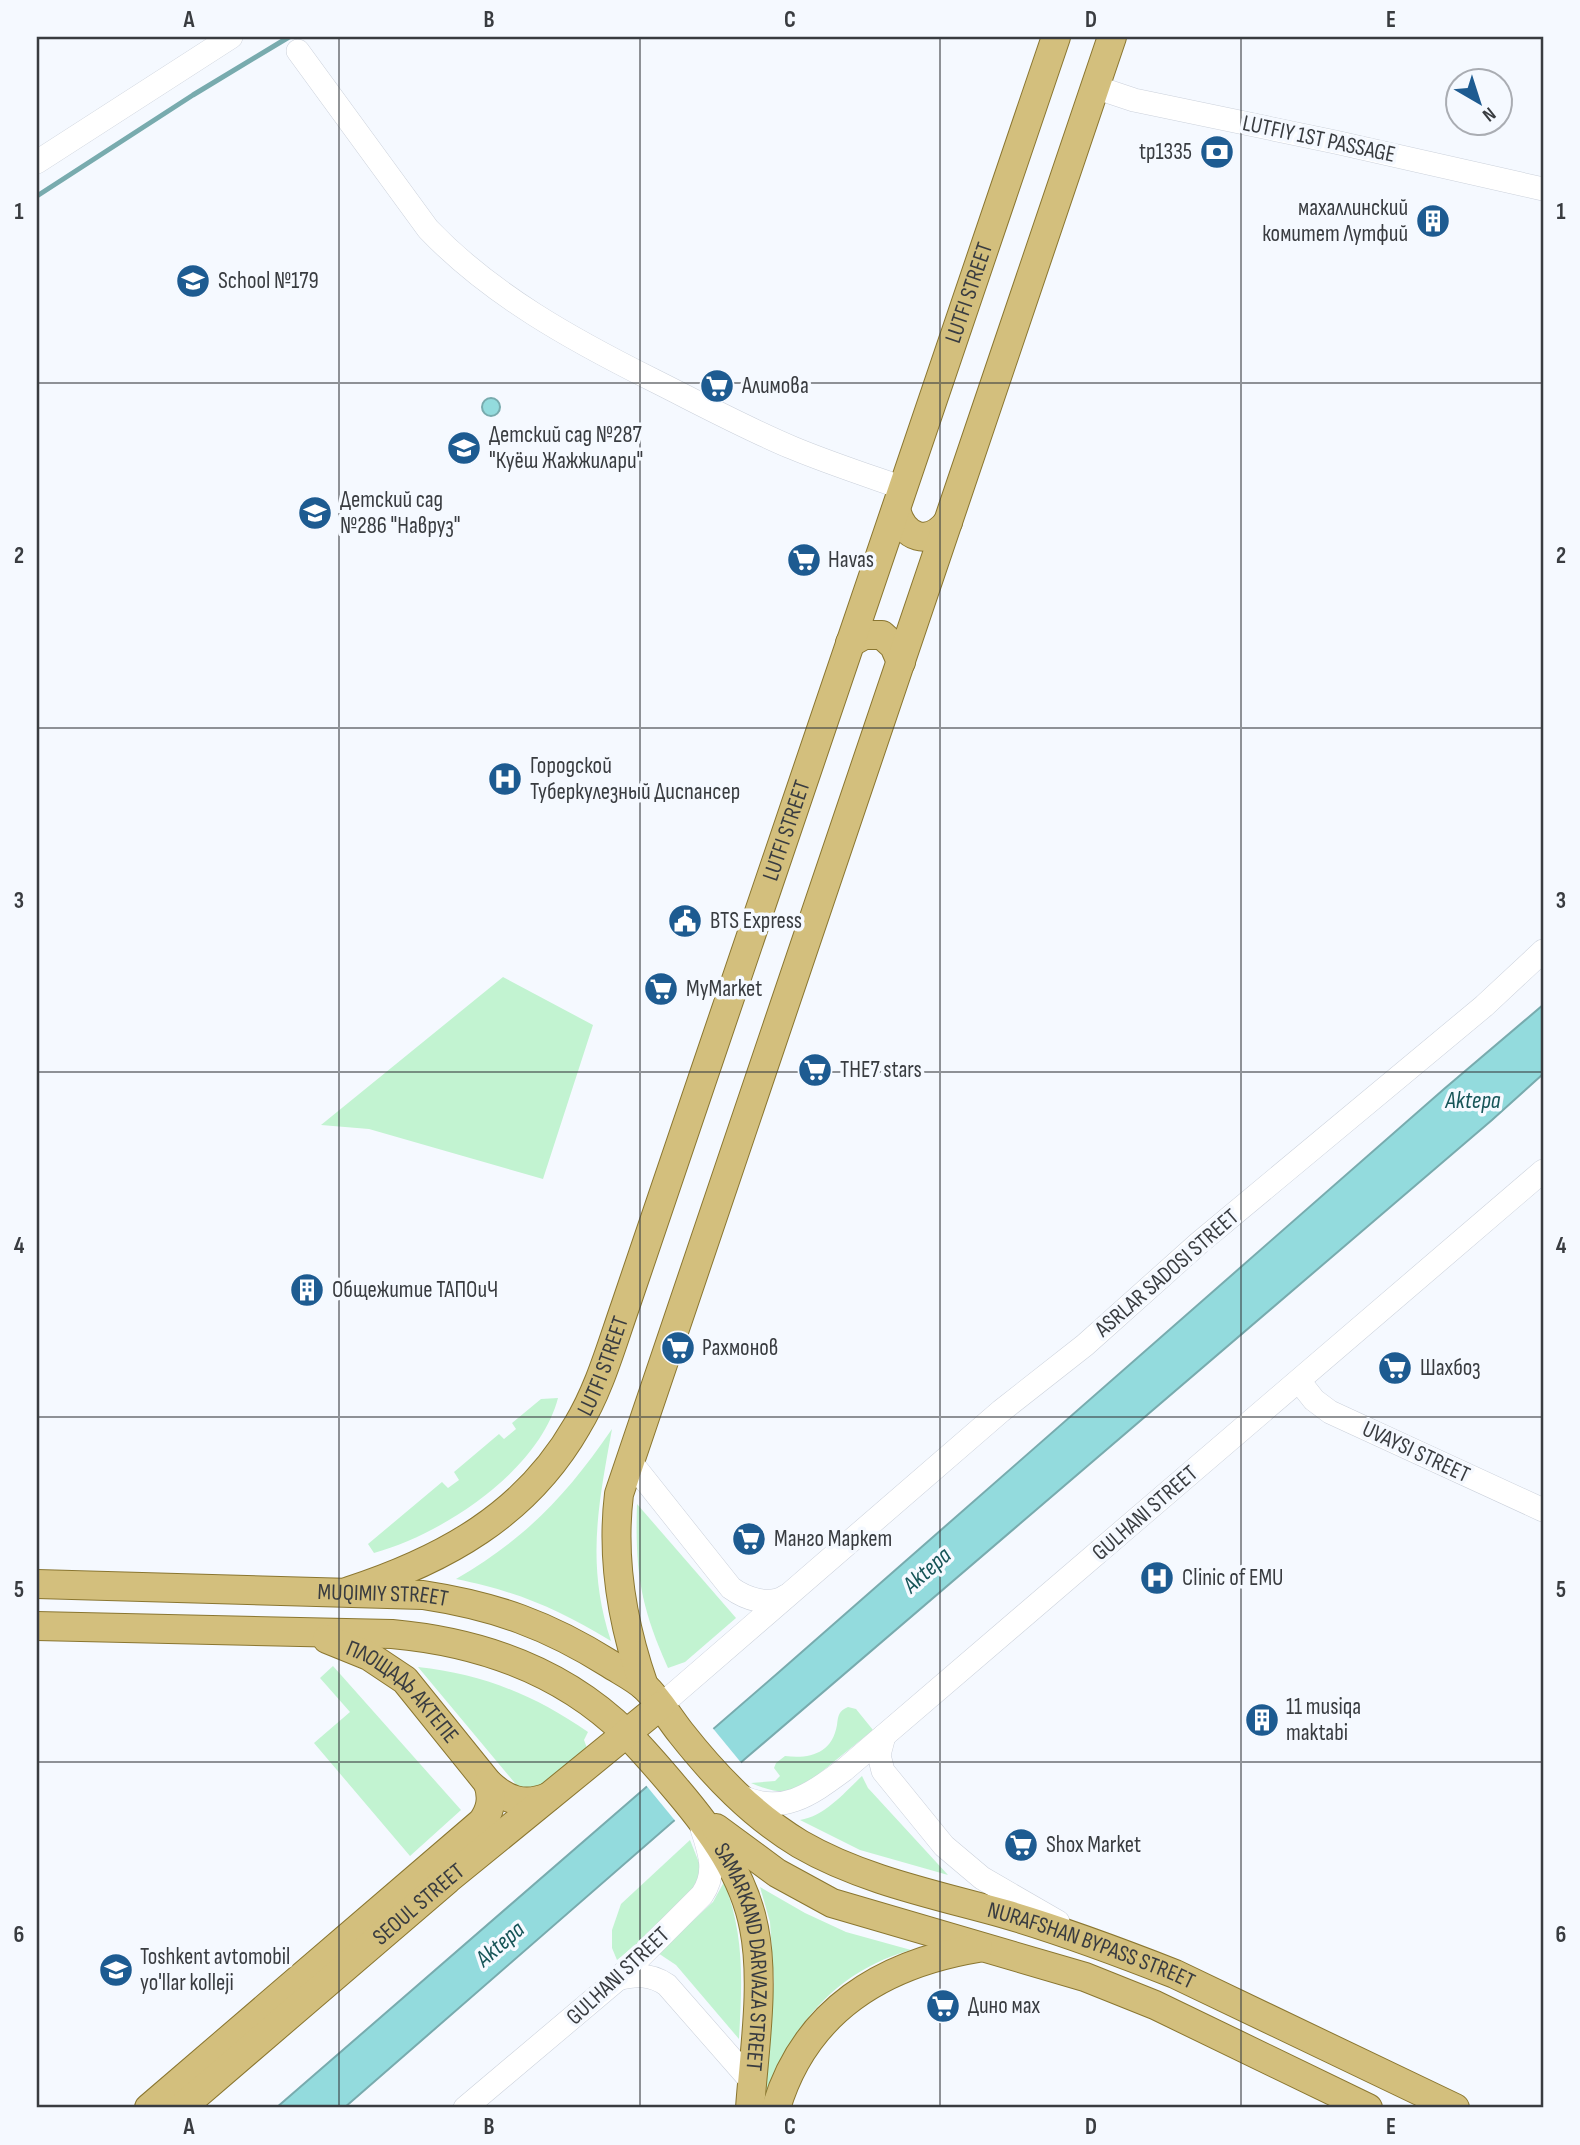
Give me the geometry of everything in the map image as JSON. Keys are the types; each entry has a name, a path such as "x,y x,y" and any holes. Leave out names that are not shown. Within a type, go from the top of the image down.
{"main road":[{"name":"LUTFI STREET","path":"349,1591 397,1576 428,1562 467,1539 531,1489 579,1424 625,1307 1056,37"},
{"path":"652,1696 632,1649 616,1567 615,1524 619,1494 1112,37"},
{"path":"900,499 903,526 916,537 935,533 948,522"},
{"path":"850,643 864,635 882,635 894,646 901,662"},
{"name":"MUQIMIY STREET","path":"37,1584 349,1591 423,1595 471,1602 520,1618 576,1644 652,1696 684,1736"},
{"name":"MUQIMIY STREET","path":"37,1626 418,1636 487,1651 552,1678 586,1699 626,1733 698,1814"},
{"name":"ПЛОЩАДЬ АКТЕПЕ","path":"297,1631 356,1650 405,1680 488,1783 502,1794 517,1801 532,1802 548,1797"},
{"name":"SEOUL STREET","path":"180,2108 448,1879 626,1733 652,1696"},
{"name":"NURAFSHAN BYPASS STREET","path":"684,1736 728,1788 774,1826 820,1854 902,1885 1097,1943 1175,1975 1425,2102 1455,2108"},
{"path":"149,2108 482,1822 491,1805 488,1783"},
{"name":"NURAFSHAN BYPASS STREET","path":"698,1814 743,1849 812,1894 832,1903 1041,1962 1118,1990 1368,2108"},
{"name":"SAMARKAND DARVAZA STREET","path":"698,1814 737,1876 754,1926 758,1974 751,2095"},
{"name":"SAMARKAND DARVAZA STREET","path":"776,2108 790,2072 808,2040 823,2022 852,1997 870,1984 915,1964 982,1947"}],"street":[{"path":"37,162 225,38"},
{"path":"298,51 428,229 447,249 488,282 580,342 679,393 900,499"},
{"name":"LUTFIY 1ST PASSAGE","path":"1095,87 1134,100 1543,189"},
{"name":"ASRLAR SADOSI STREET","path":"652,1696 789,1594 1001,1411 1085,1345 1199,1243 1484,1006 1543,951"},
{"name":"GULHANI STREET","path":"728,1788 756,1802 785,1804 814,1792 850,1765 1543,1171"},
{"name":"UVAYSI STREET","path":"1299,1381 1314,1400 1330,1412 1543,1510"},
{"path":"630,1461 731,1588 745,1597 759,1600 782,1599 789,1594"},
{"path":"884,1736 879,1755 887,1778"},
{"path":"850,1765 871,1765 887,1778 944,1846 966,1867 1011,1897 1097,1943"},
{"name":"GULHANI STREET","path":"465,2108 618,1979 694,1905 709,1884 712,1866 698,1814"},
{"path":"618,1979 642,1975 656,1978 667,1985 751,2095"}],"green space":[{"path":"503,977 593,1025 543,1179 369,1129 321,1125"},
{"path":"558,1398 547,1425 531,1450 510,1474 485,1496 429,1531 374,1553 368,1544 442,1482 448,1488 459,1480 454,1472 499,1434 504,1439 516,1429 512,1423 541,1399"},
{"path":"612,1429 602,1484 597,1535 599,1587 611,1641 536,1602 456,1579 503,1548 543,1514 578,1475"},
{"path":"637,1504 736,1618 685,1662 668,1668 651,1626 641,1588 637,1549"},
{"path":"333,1666 461,1810 410,1856 314,1743 350,1712 320,1678"},
{"path":"418,1667 486,1681 528,1697 588,1732 584,1740 587,1748 539,1789 519,1788"},
{"path":"848,1707 856,1709 873,1730 799,1790 775,1791 751,1783 775,1781 780,1776 774,1768 776,1763 785,1756 811,1755 825,1748 834,1735 839,1714"},
{"path":"862,1776 868,1788 948,1875 860,1850 800,1820 826,1809"},
{"path":"690,1840 702,1870 692,1899 617,1960 612,1948 612,1930 621,1904"},
{"path":"724,1882 739,1941 739,2039 676,1965 658,1953 713,1902"},
{"path":"760,1887 805,1913 846,1932 911,1950 859,1972 818,2006 786,2050 763,2101 774,1982 770,1922"}],"water":[{"path":"491,398 499,403 500,407 495,415 491,416 483,411 482,407 487,399"},
{"name":"Aktepa","path":"1543,1005 1543,1074 1492,1120 746,1758 344,2108 276,2108 779,1672 1444,1089"}],"pier":[{"path":"711,1726 743,1765 677,1823 645,1784"}],"waterway":[{"path":"37,196 193,95 289,37"}],"place":[{"name":"tp1335","path":"1217,152"},
{"name":"махаллинский комитет Лутфий","path":"1433,221"},
{"name":"School №179","path":"193,281"},
{"name":"Алимова","path":"717,386"},
{"name":"Детский сад №287 \"Куёш Жажжилари\"","path":"464,448"},
{"name":"Детский сад №286 \"Навруз\"","path":"315,513"},
{"name":"Havas","path":"804,560"},
{"name":"Городской Туберкулезный Диспансер","path":"505,779"},
{"name":"BTS Express","path":"685,921"},
{"name":"MyMarket","path":"661,989"},
{"name":"THE7 stars","path":"815,1070"},
{"name":"Общежитие ТАПОиЧ","path":"307,1290"},
{"name":"Рахмонов","path":"678,1348"},
{"name":"Шахбоз","path":"1395,1368"},
{"name":"Манго Маркет","path":"749,1539"},
{"name":"Clinic of EMU","path":"1157,1578"},
{"name":"11 musiqa maktabi","path":"1262,1720"},
{"name":"Shox Market","path":"1021,1845"},
{"name":"Toshkent avtomobil yo'llar kolleji","path":"116,1970"},
{"name":"Дино мах","path":"943,2006"}]}
